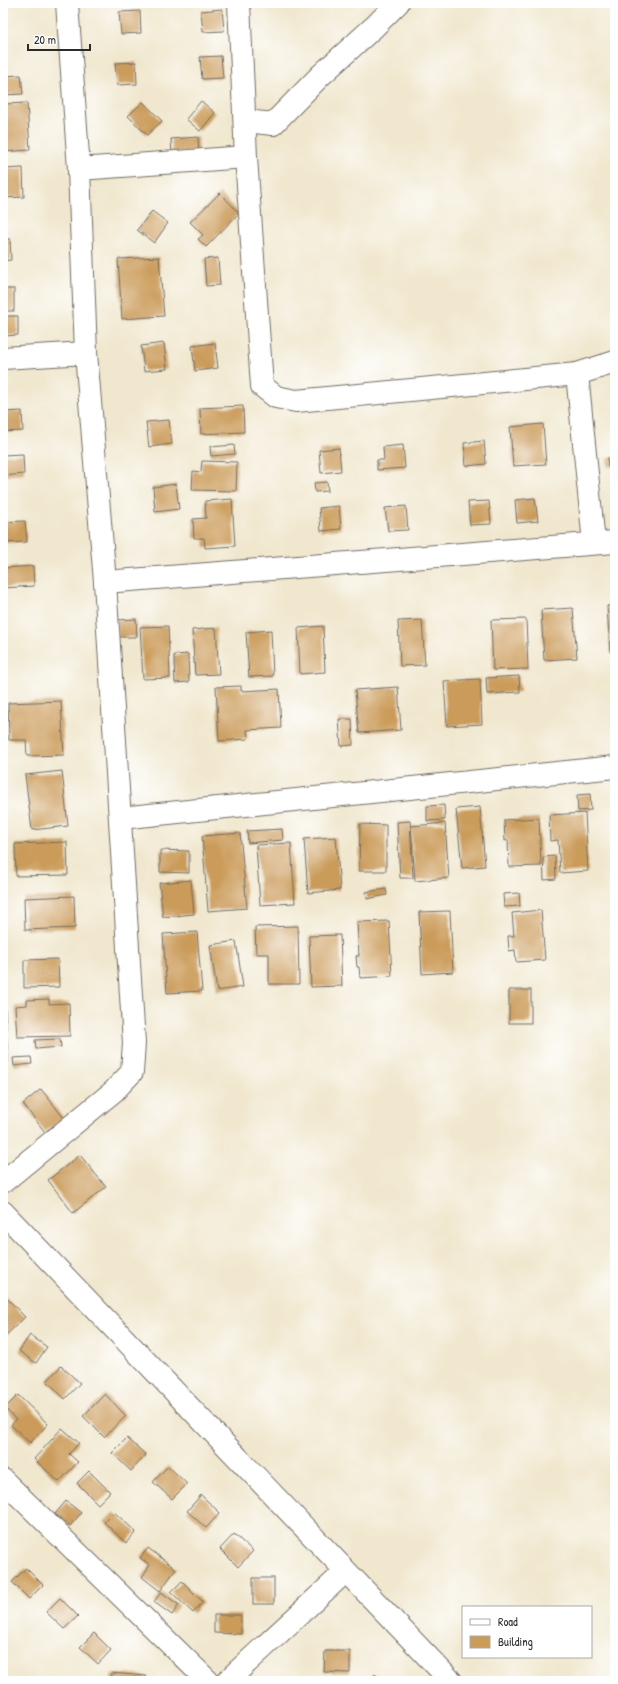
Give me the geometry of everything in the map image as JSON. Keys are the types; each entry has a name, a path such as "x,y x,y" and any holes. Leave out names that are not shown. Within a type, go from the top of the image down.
{"street":[{"path":"3,1182 114,1091 132,1072 134,1043 106,582 86,353 79,169 67,3"},
{"path":"239,3 246,157 262,386 276,397 296,401 577,374 615,362"},
{"path":"245,121 273,124 321,75 398,3"},
{"path":"79,169 246,157"},
{"path":"3,358 86,353"},
{"path":"577,374 594,543"},
{"path":"106,582 615,542"},
{"path":"120,818 615,767"},
{"path":"3,1212 345,1572 451,1681"},
{"path":"3,1480 208,1681"},
{"path":"227,1681 345,1572"}],"building":[{"path":"222,9 224,31 203,32 201,11"},
{"path":"140,11 141,33 121,34 119,12"},
{"path":"221,56 223,78 202,79 200,57"},
{"path":"136,62 137,84 117,85 115,63"},
{"path":"21,75 23,94 3,95 3,76"},
{"path":"201,101 215,113 200,131 186,119"},
{"path":"143,102 162,121 147,135 128,116"},
{"path":"27,103 30,150 3,152 3,104"},
{"path":"198,137 199,152 172,154 171,139"},
{"path":"23,168 24,197 3,198 3,169"},
{"path":"220,193 239,213 206,247 198,239 203,235 190,222"},
{"path":"152,211 168,223 154,243 137,230"},
{"path":"3,239 10,239 11,260 3,261"},
{"path":"159,257 164,316 122,319 118,259"},
{"path":"218,258 220,285 206,286 204,259"},
{"path":"3,289 14,289 14,311 3,311"},
{"path":"3,316 18,316 18,335 3,336"},
{"path":"164,343 167,369 144,371 141,346"},
{"path":"215,343 218,368 195,371 192,346"},
{"path":"243,406 244,432 201,434 200,408"},
{"path":"22,411 23,431 3,432 3,412"},
{"path":"169,420 172,444 149,447 146,422"},
{"path":"543,424 546,464 513,466 510,427"},
{"path":"484,441 486,464 466,466 464,443"},
{"path":"234,445 235,454 211,456 210,447"},
{"path":"403,445 405,468 377,470 377,460 384,460 383,447"},
{"path":"339,448 341,471 321,473 319,450"},
{"path":"23,454 24,474 3,476 3,455"},
{"path":"607,458 615,458 615,467 608,467"},
{"path":"202,461 237,462 236,491 192,490 193,471 201,472"},
{"path":"327,482 328,491 315,492 314,483"},
{"path":"176,484 179,509 155,512 153,487"},
{"path":"535,498 538,521 517,523 515,500"},
{"path":"232,499 235,546 205,548 204,538 194,538 193,519 206,518 205,501"},
{"path":"489,501 491,524 470,525 468,502"},
{"path":"339,506 341,529 321,531 319,508"},
{"path":"406,506 408,530 388,531 385,508"},
{"path":"25,521 27,542 3,543 3,522"},
{"path":"33,566 34,586 3,588 3,568"},
{"path":"615,605 615,651 610,652 607,606"},
{"path":"573,608 577,658 544,660 541,610"},
{"path":"136,619 137,637 118,637 117,620"},
{"path":"526,619 528,669 493,670 491,620"},
{"path":"422,620 425,665 400,666 398,621"},
{"path":"168,626 170,678 143,679 140,627"},
{"path":"323,626 325,672 300,674 298,628"},
{"path":"216,628 219,674 195,675 192,630"},
{"path":"271,630 273,676 249,677 246,632"},
{"path":"188,654 189,682 175,683 174,655"},
{"path":"519,676 520,692 487,694 486,678"},
{"path":"480,679 482,724 447,726 444,681"},
{"path":"241,686 241,691 279,689 281,728 247,730 248,739 219,741 216,687"},
{"path":"398,687 401,730 359,733 355,690"},
{"path":"61,701 64,755 27,756 26,740 9,740 8,703"},
{"path":"339,719 352,719 353,745 341,746"},
{"path":"62,771 68,826 32,830 25,775"},
{"path":"590,794 591,810 578,811 577,795"},
{"path":"444,805 445,820 427,821 427,806"},
{"path":"480,807 485,866 462,868 456,809"},
{"path":"585,813 588,871 560,873 558,840 550,841 549,815"},
{"path":"539,818 541,866 509,867 508,840 505,841 504,820"},
{"path":"410,821 413,878 400,878 397,822"},
{"path":"445,823 449,878 415,881 411,826"},
{"path":"360,824 386,825 386,871 359,871"},
{"path":"282,829 283,840 248,843 247,831"},
{"path":"240,833 247,908 208,911 202,836"},
{"path":"336,837 340,890 308,893 304,839"},
{"path":"67,842 68,875 16,876 15,844"},
{"path":"291,843 295,903 260,905 256,845"},
{"path":"160,850 189,851 189,873 160,872"},
{"path":"555,856 556,879 544,880 543,857"},
{"path":"191,880 194,914 163,917 159,883"},
{"path":"386,889 387,895 367,899 366,892"},
{"path":"519,893 520,906 504,907 503,894"},
{"path":"74,896 75,928 25,930 24,898"},
{"path":"541,910 545,960 516,962 515,950 509,951 508,936 514,936 512,913"},
{"path":"450,911 453,972 422,974 419,912"},
{"path":"389,921 392,976 360,978 356,956 359,956 357,922"},
{"path":"298,926 299,984 269,984 269,954 256,954 255,927"},
{"path":"197,932 202,991 167,993 163,934"},
{"path":"340,935 342,986 311,987 309,936"},
{"path":"236,941 243,987 217,991 210,945"},
{"path":"58,959 59,987 24,988 24,960"},
{"path":"509,990 531,990 531,1023 509,1023"},
{"path":"49,999 49,1004 69,1003 70,1036 17,1037 15,1006 27,1005 27,1000"},
{"path":"3,1010 5,1010 8,1058 3,1058"},
{"path":"60,1039 61,1047 36,1049 35,1040"},
{"path":"31,1057 32,1064 14,1066 13,1058"},
{"path":"41,1089 64,1118 45,1132 23,1104"},
{"path":"80,1155 106,1187 73,1213 48,1180"},
{"path":"3,1294 25,1317 3,1338"},
{"path":"30,1335 47,1347 36,1363 19,1351"},
{"path":"61,1366 80,1383 65,1399 47,1381"},
{"path":"105,1394 126,1416 104,1437 83,1416"},
{"path":"18,1395 48,1424 30,1443 11,1425 16,1420 5,1408"},
{"path":"62,1428 79,1443 69,1454 78,1462 59,1482 34,1459"},
{"path":"127,1438 146,1455 131,1471 112,1453"},
{"path":"168,1466 187,1484 172,1499 153,1482"},
{"path":"89,1471 110,1492 98,1504 77,1483"},
{"path":"201,1495 220,1513 206,1528 187,1511"},
{"path":"66,1501 81,1513 70,1526 55,1514"},
{"path":"114,1512 136,1532 126,1543 104,1522"},
{"path":"234,1534 253,1551 238,1567 220,1549"},
{"path":"148,1548 176,1569 160,1591 142,1577 150,1565 140,1558"},
{"path":"26,1568 43,1585 29,1599 12,1582"},
{"path":"253,1578 274,1578 274,1604 253,1604"},
{"path":"182,1581 203,1602 193,1613 171,1592"},
{"path":"161,1592 179,1605 172,1615 154,1602"},
{"path":"60,1598 78,1616 64,1629 46,1612"},
{"path":"214,1615 241,1615 241,1634 214,1633"},
{"path":"94,1633 111,1650 98,1664 80,1647"},
{"path":"325,1651 350,1651 350,1673 324,1672"},
{"path":"112,1673 146,1676 145,1681 111,1681"},
{"path":"375,1674 382,1681 368,1681"}]}
